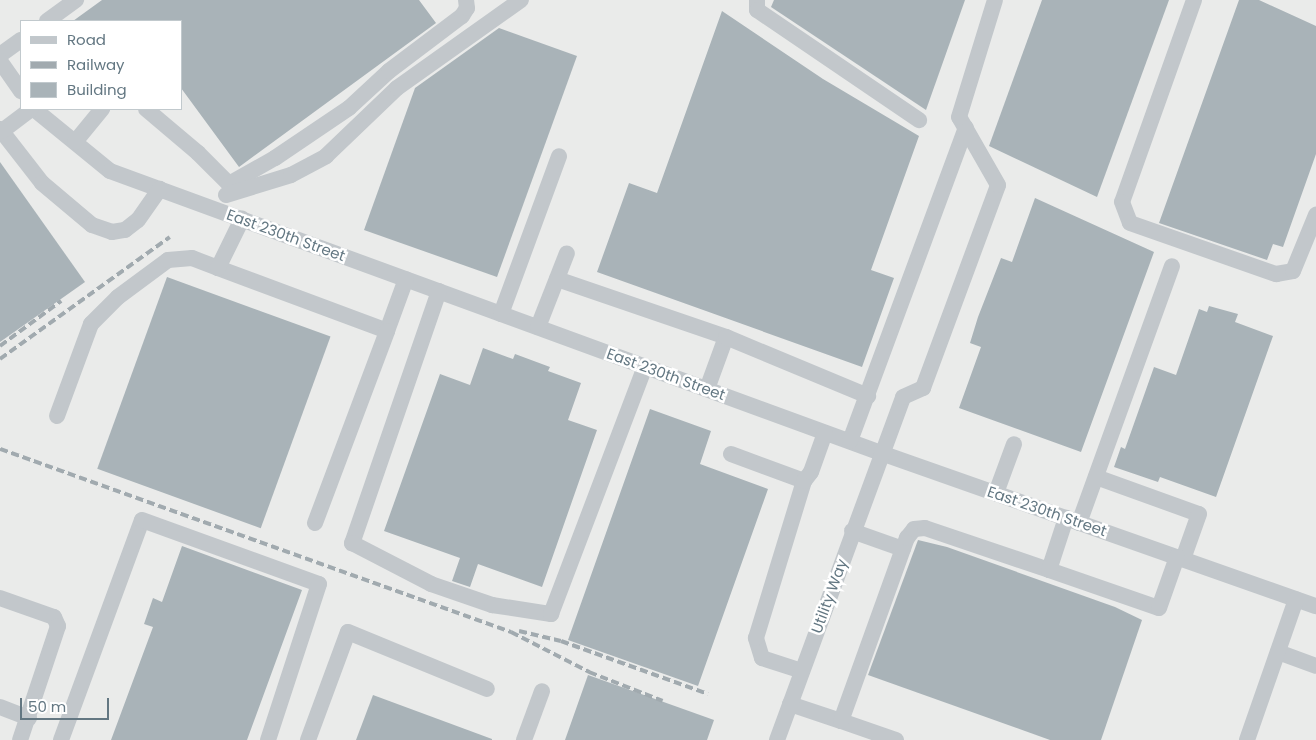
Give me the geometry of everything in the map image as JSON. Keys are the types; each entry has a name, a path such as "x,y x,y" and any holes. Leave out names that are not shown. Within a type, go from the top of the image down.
{"street":[{"path":"48,20 76,0"},
{"path":"212,208 227,189 349,108 389,71 462,16 467,8 466,0"},
{"path":"227,189 291,175 326,156 397,88 521,0"},
{"path":"758,0 756,10 919,120"},
{"path":"850,442 966,128 959,117 996,0"},
{"path":"1194,0 1122,202 1130,224 1276,274 1293,271 1316,215"},
{"path":"0,55 20,41"},
{"path":"0,61 20,91"},
{"path":"31,110 1,130 42,183 92,225 112,232 125,230 138,220 160,189"},
{"name":"East 230th Street","path":"33,110 110,171 825,433 1316,606"},
{"path":"75,142 101,110"},
{"path":"147,110 198,153 227,189"},
{"name":"Utility Way","path":"778,740 852,532 903,397 923,388 998,185 966,128"},
{"path":"501,314 559,156"},
{"path":"218,268 242,219"},
{"path":"538,327 567,253"},
{"path":"57,416 91,324 118,297 168,260 192,258 387,331"},
{"path":"1048,570 1072,520 1096,477 1172,266"},
{"path":"315,522 406,279"},
{"path":"557,279 726,337 868,396"},
{"path":"439,291 352,542 431,584 492,605 551,614 645,366"},
{"path":"707,389 726,337"},
{"path":"802,671 762,658 756,638 804,481 811,472 825,433"},
{"path":"996,493 1014,444"},
{"path":"731,454 804,481"},
{"path":"841,721 903,549 914,529 925,528 1159,608 1200,514 1096,477"},
{"path":"65,739 142,520 319,584 268,740"},
{"path":"852,532 903,549"},
{"path":"0,598 54,617 58,626 29,718 20,740"},
{"path":"1247,740 1296,599"},
{"path":"308,740 348,632 487,689"},
{"path":"1278,652 1316,666"},
{"path":"524,740 542,691"},
{"path":"790,704 896,740"},
{"path":"0,707 29,718"}],"shaded area":[{"path":"0,0 1316,0 1316,740 0,740"}],"building":[{"path":"102,0 419,0 436,23 239,167 182,89 182,20 74,20"},
{"path":"774,0 965,0 926,110 771,7"},
{"path":"1042,0 1169,0 1097,197 989,146"},
{"path":"1239,0 1259,0 1316,26 1316,154 1283,247 1273,244 1267,260 1159,223"},
{"path":"722,11 823,79 919,136 871,270 894,278 862,367 597,272 629,183 657,193"},
{"path":"499,28 577,56 497,277 364,230 415,88"},
{"path":"0,162 85,282 0,342"},
{"path":"1035,198 1154,252 1081,452 959,408 981,347 970,343 978,317 1001,258 1012,262"},
{"path":"167,277 331,337 261,528 97,469"},
{"path":"1209,306 1238,314 1235,322 1273,336 1216,497 1160,477 1158,482 1114,467 1121,447 1125,449 1154,367 1176,375 1199,309 1207,312"},
{"path":"483,348 513,359 515,354 550,367 548,371 581,383 568,420 597,430 542,587 478,564 470,587 452,581 460,558 384,531 440,374 470,385"},
{"path":"650,409 711,431 700,464 768,489 698,686 568,640"},
{"path":"918,540 947,547 1115,607 1142,620 1101,740 1050,740 868,675"},
{"path":"182,546 302,590 247,740 111,740 153,627 144,624 153,598 162,602"},
{"path":"588,675 714,720 707,740 565,740"},
{"path":"373,695 492,739 492,740 356,740"}],"railway":[{"path":"0,359 170,237"},
{"path":"0,346 61,301"},
{"path":"0,449 511,632 589,672 663,701"},
{"path":"519,631 561,641 708,694"}]}
